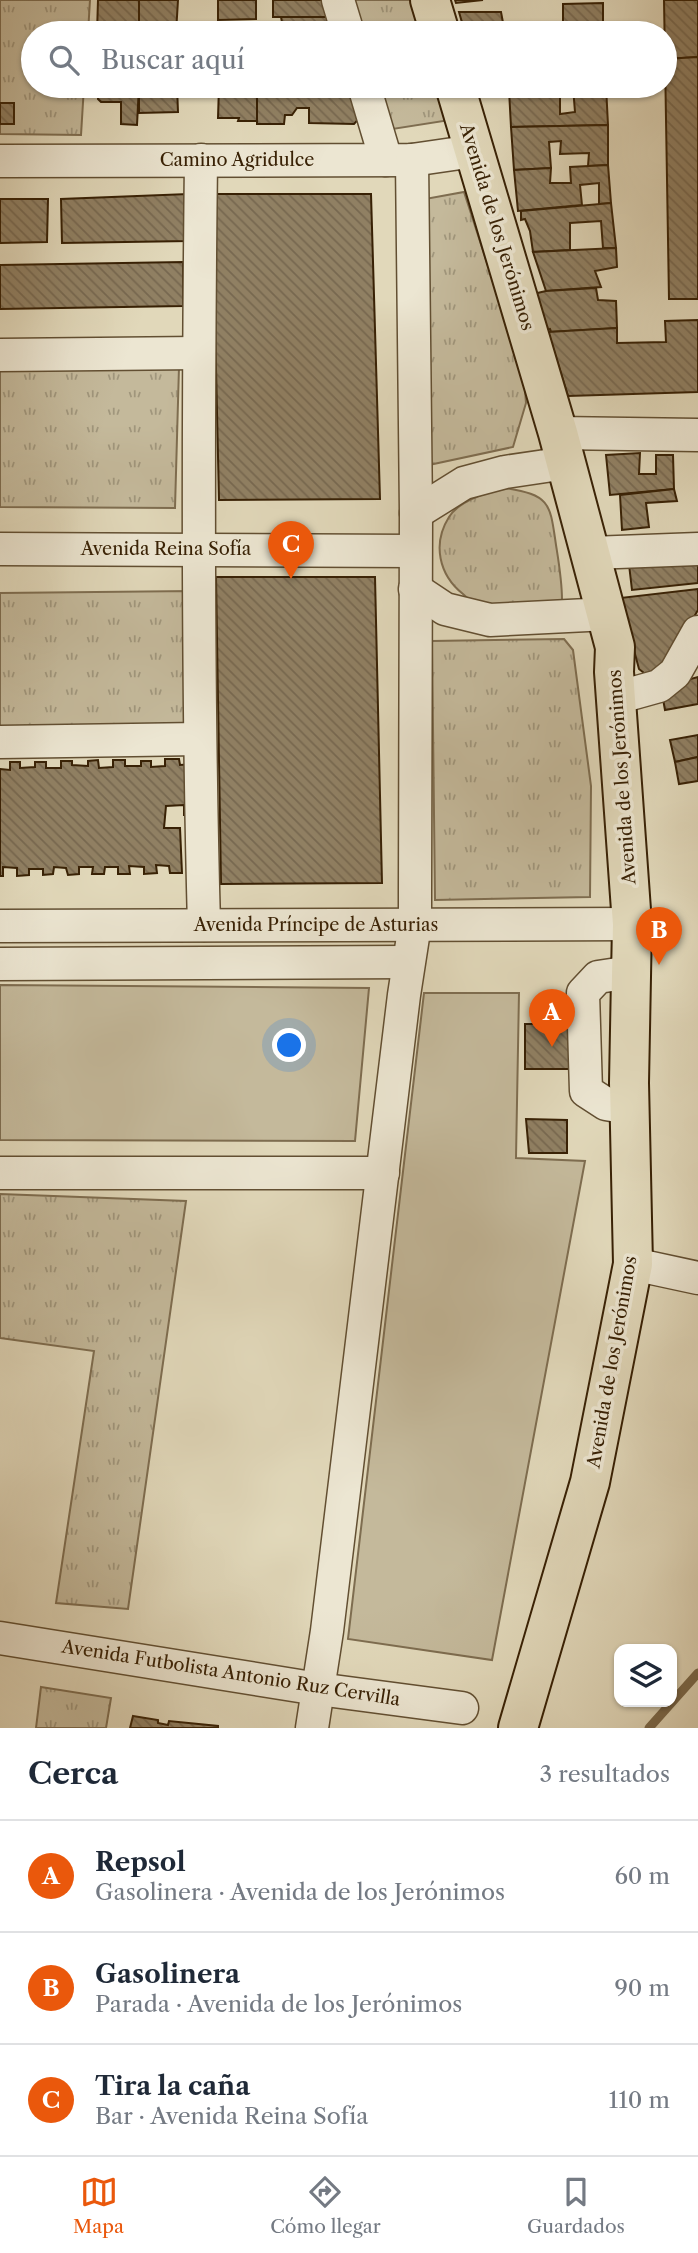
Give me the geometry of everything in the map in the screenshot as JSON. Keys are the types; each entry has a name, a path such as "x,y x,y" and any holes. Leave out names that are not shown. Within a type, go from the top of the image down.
{"main road":[{"path":"430,0 436,21"},
{"name":"Avenida de los Jerónimos","path":"459,98 562,448 615,647 616,698 632,924 629,1108 633,1264 590,1482 518,1728"}],"street":[{"path":"338,0 344,21"},
{"path":"312,1728 408,962 415,924 416,513 399,160 370,98"},
{"name":"Camino Agridulce","path":"0,161 399,160 474,151"},
{"path":"201,160 198,548 204,925"},
{"path":"0,355 198,353"},
{"path":"416,513 464,482 505,472 562,448 698,435"},
{"name":"Avenida Reina Sofía","path":"0,549 415,551"},
{"path":"591,553 698,549"},
{"path":"415,589 445,609 490,620 608,614"},
{"path":"616,698 659,686 676,673 698,632"},
{"path":"0,742 199,739"},
{"name":"Avenida Príncipe de Asturias","path":"0,926 632,924"},
{"path":"0,964 408,962"},
{"path":"0,1172 383,1173"},
{"path":"633,1264 698,1278"},
{"name":"Avenida Futbolista Antonio Ruz Cervilla","path":"0,1638 318,1689 462,1708"}],"green space":[{"path":"0,0 90,0 89,21 21,21 21,98 83,98 81,135 0,134"},
{"path":"340,0 418,0 424,21 346,21"},
{"path":"370,98 444,98 450,120 380,131"},
{"path":"464,192 524,377 526,403 513,447 429,465 425,199"},
{"path":"179,367 175,508 0,507 0,368"},
{"path":"505,488 532,494 546,504 552,520 562,600 504,605 476,604 448,578 440,548 449,517 467,502"},
{"path":"192,591 192,731 0,731 0,593"},
{"path":"564,639 573,650 591,786 590,897 435,900 432,641"},
{"path":"0,985 369,988 355,1141 0,1140"},
{"path":"424,993 519,993 516,1158 585,1161 492,1660 348,1639"},
{"path":"0,1194 186,1201 128,1609 56,1603 94,1351 0,1338"},
{"path":"41,1687 111,1698 106,1728 36,1728"}],"building":[{"path":"98,0 139,0 139,21 97,21"},
{"path":"139,0 178,0 177,21 139,21"},
{"path":"218,0 256,0 256,19 218,20"},
{"path":"273,0 334,0 338,17 273,17"},
{"path":"455,0 483,0 456,3"},
{"path":"664,0 698,0 698,57 677,58 677,21 664,21"},
{"path":"603,3 603,21 563,21 563,4"},
{"path":"459,12 501,12 503,21 462,21"},
{"path":"281,17 338,17 339,21 282,21"},
{"path":"698,57 698,299 669,299 666,98 677,98 677,58"},
{"path":"138,98 137,125 121,124 121,102 101,102 98,99"},
{"path":"139,98 177,98 178,112 139,113"},
{"path":"219,98 257,98 257,121 218,118"},
{"path":"257,98 359,98 363,114 354,124 309,123 309,108 297,108 292,115 285,115 284,124 257,124"},
{"path":"509,98 560,98 560,114 575,112 574,98 607,98 608,125 511,127"},
{"path":"0,103 14,103 14,124 0,124"},
{"path":"608,125 608,165 588,166 589,153 560,154 561,141 549,142 551,168 514,170 511,127"},
{"path":"608,165 611,203 599,204 599,183 580,185 582,205 518,211 514,170 551,168 550,183 571,183 570,167"},
{"path":"188,194 189,241 62,243 61,199"},
{"path":"212,194 371,194 380,499 219,500"},
{"path":"0,199 48,199 47,242 0,243"},
{"path":"611,203 616,248 603,248 601,221 570,223 570,250 533,252 530,231 525,219 521,220 521,211"},
{"path":"616,248 617,267 595,271 601,287 546,291 533,252"},
{"path":"183,262 183,306 0,309 0,265"},
{"path":"596,288 598,300 616,301 617,328 551,332 550,329 547,330 533,294"},
{"path":"698,320 698,392 568,396 548,332 617,328 617,343 666,342 665,321"},
{"path":"640,453 639,474 656,474 656,455 673,455 674,489 610,495 606,455"},
{"path":"674,489 677,501 646,503 649,527 622,530 620,495"},
{"path":"698,551 698,583 632,590 628,556"},
{"path":"216,577 375,577 382,883 221,884"},
{"path":"698,589 698,610 662,672 650,676 644,673 639,669 620,598"},
{"path":"698,677 698,704 665,710 663,699 680,682"},
{"path":"698,735 698,757 675,762 670,740"},
{"path":"698,757 698,781 679,784 675,762"},
{"path":"165,759 179,759 180,765 194,764 195,815 184,815 184,805 166,806 164,828 180,828 182,873 170,873 169,866 156,865 157,873 144,874 144,867 129,866 130,874 118,874 118,867 105,867 104,874 92,874 93,867 79,867 79,874 68,875 66,868 54,867 53,874 43,875 43,869 29,869 29,875 17,876 17,868 3,867 3,876 0,876 0,769 10,770 10,762 20,762 20,768 35,767 35,762 46,762 46,768 61,768 61,761 88,766 88,761 98,760 99,768 113,767 113,760 125,760 125,766 141,766 141,761 151,761 151,767 165,766"},
{"path":"525,1024 580,1024 580,1069 525,1069"},
{"path":"526,1119 567,1120 567,1153 529,1153"},
{"path":"133,1716 158,1720 158,1723 168,1725 169,1721 218,1728 130,1728"}],"waterway":[{"path":"649,1728 698,1673"}],"place":[{"name":"Tira la caña","path":"291,579"},
{"name":"Gasolinera","path":"659,965"},
{"name":"Repsol","path":"552,1047"}]}
